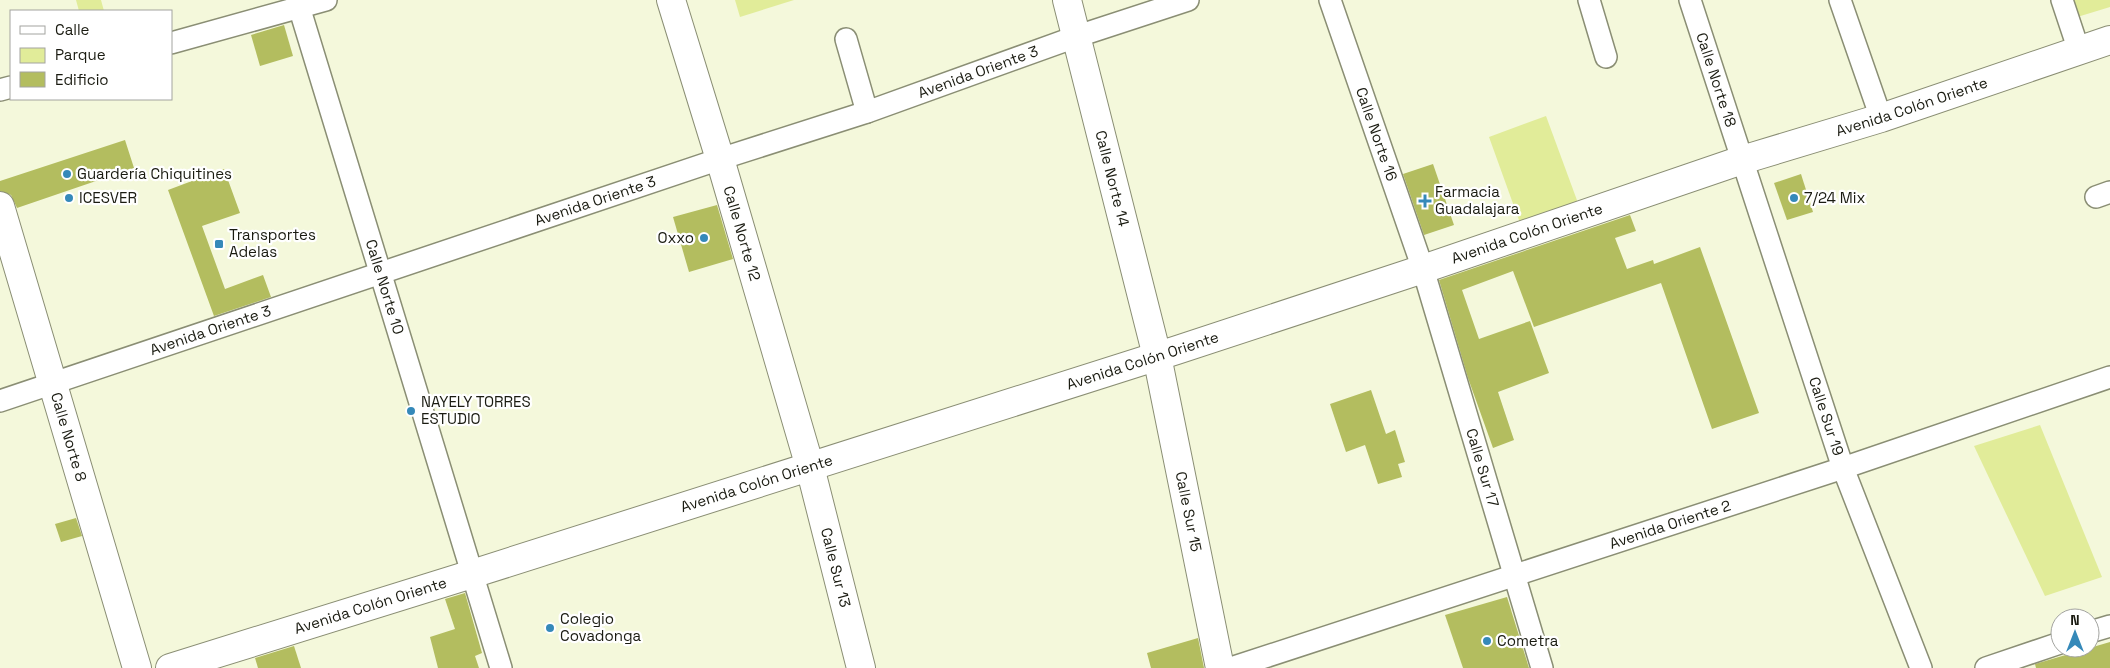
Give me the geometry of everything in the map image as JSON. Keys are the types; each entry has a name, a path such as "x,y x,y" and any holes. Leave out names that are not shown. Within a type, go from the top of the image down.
{"street":[{"path":"172,43 298,4 326,0"},
{"name":"Calle Norte 12","path":"671,0 720,159 810,466"},
{"name":"Calle Norte 14","path":"1067,0 1078,36 1157,356"},
{"name":"Avenida Oriente 3","path":"0,401 720,159 867,112 1078,36 1188,0"},
{"name":"Calle Norte 16","path":"1330,0 1423,269"},
{"path":"1589,0 1606,56"},
{"name":"Calle Norte 18","path":"1690,0 1742,160"},
{"path":"1840,0 1880,118"},
{"path":"2062,0 2079,51"},
{"name":"Calle Norte 10","path":"298,4 501,668"},
{"path":"846,39 867,112"},
{"name":"Avenida Colón Oriente","path":"170,668 1157,356 1423,269 1742,160 1880,118 2110,40"},
{"name":"Calle Sur 19","path":"1742,160 1843,468 1921,668"},
{"name":"Calle Norte 8","path":"0,206 137,668"},
{"name":"Calle Sur 17","path":"1423,269 1542,668"},
{"name":"Calle Sur 15","path":"1157,356 1220,668"},
{"name":"Avenida Oriente 2","path":"1231,668 1843,468 2110,377"},
{"name":"Calle Sur 13","path":"810,466 861,668"},
{"path":"1986,668 2050,646"}],"green space":[{"path":"76,0 101,0 104,10 79,10"},
{"path":"735,0 794,0 740,17"},
{"path":"2069,0 2110,0 2110,7 2074,18"},
{"path":"1546,116 1578,203 1520,223 1489,137"},
{"path":"2040,425 2102,577 2045,596 1974,446"}],"building":[{"path":"284,25 293,56 260,66 251,35"},
{"name":"Guardería Chiquitines","path":"125,140 134,168 17,208 11,195 0,191 0,181"},
{"name":"Farmacia Guadalajara","path":"1433,164 1454,225 1424,235 1403,174"},
{"path":"224,169 240,213 202,226 225,289 263,275 271,297 214,316 168,190"},
{"name":"7/24 Mix","path":"1801,174 1813,212 1787,220 1774,183"},
{"name":"Oxxo","path":"717,205 733,259 689,272 673,217"},
{"path":"1630,215 1636,231 1615,238 1627,269 1653,260 1654,264 1700,247 1759,413 1712,429 1661,283 1534,327 1513,271 1462,290 1479,339 1530,321 1549,373 1498,392 1514,440 1493,448 1468,378 1439,280"},
{"path":"1371,390 1386,434 1395,430 1405,462 1398,464 1402,477 1378,484 1365,445 1346,452 1330,404"},
{"path":"76,518 82,536 61,542 55,524"},
{"path":"465,593 482,653 475,656 479,668 438,668 430,637 455,629 445,599"},
{"name":"Cometra","path":"1507,597 1529,668 1463,668 1445,615"},
{"path":"1198,638 1204,668 1151,668 1147,653"},
{"path":"2110,642 2110,668 2036,668 2035,664 2055,658 2100,658 2100,645"},
{"path":"294,646 301,668 258,668 255,658"}],"place":[{"name":"Guardería Chiquitines","path":"67,174"},
{"name":"ICESVER","path":"69,198"},
{"name":"7/24 Mix","path":"1794,198"},
{"name":"Farmacia Guadalajara","path":"1425,201"},
{"name":"Oxxo","path":"704,238"},
{"name":"Transportes Adelas","path":"219,244"},
{"name":"NAYELY TORRES ESTUDIO","path":"411,411"},
{"name":"Colegio Covadonga","path":"550,628"},
{"name":"Cometra","path":"1487,641"}]}
